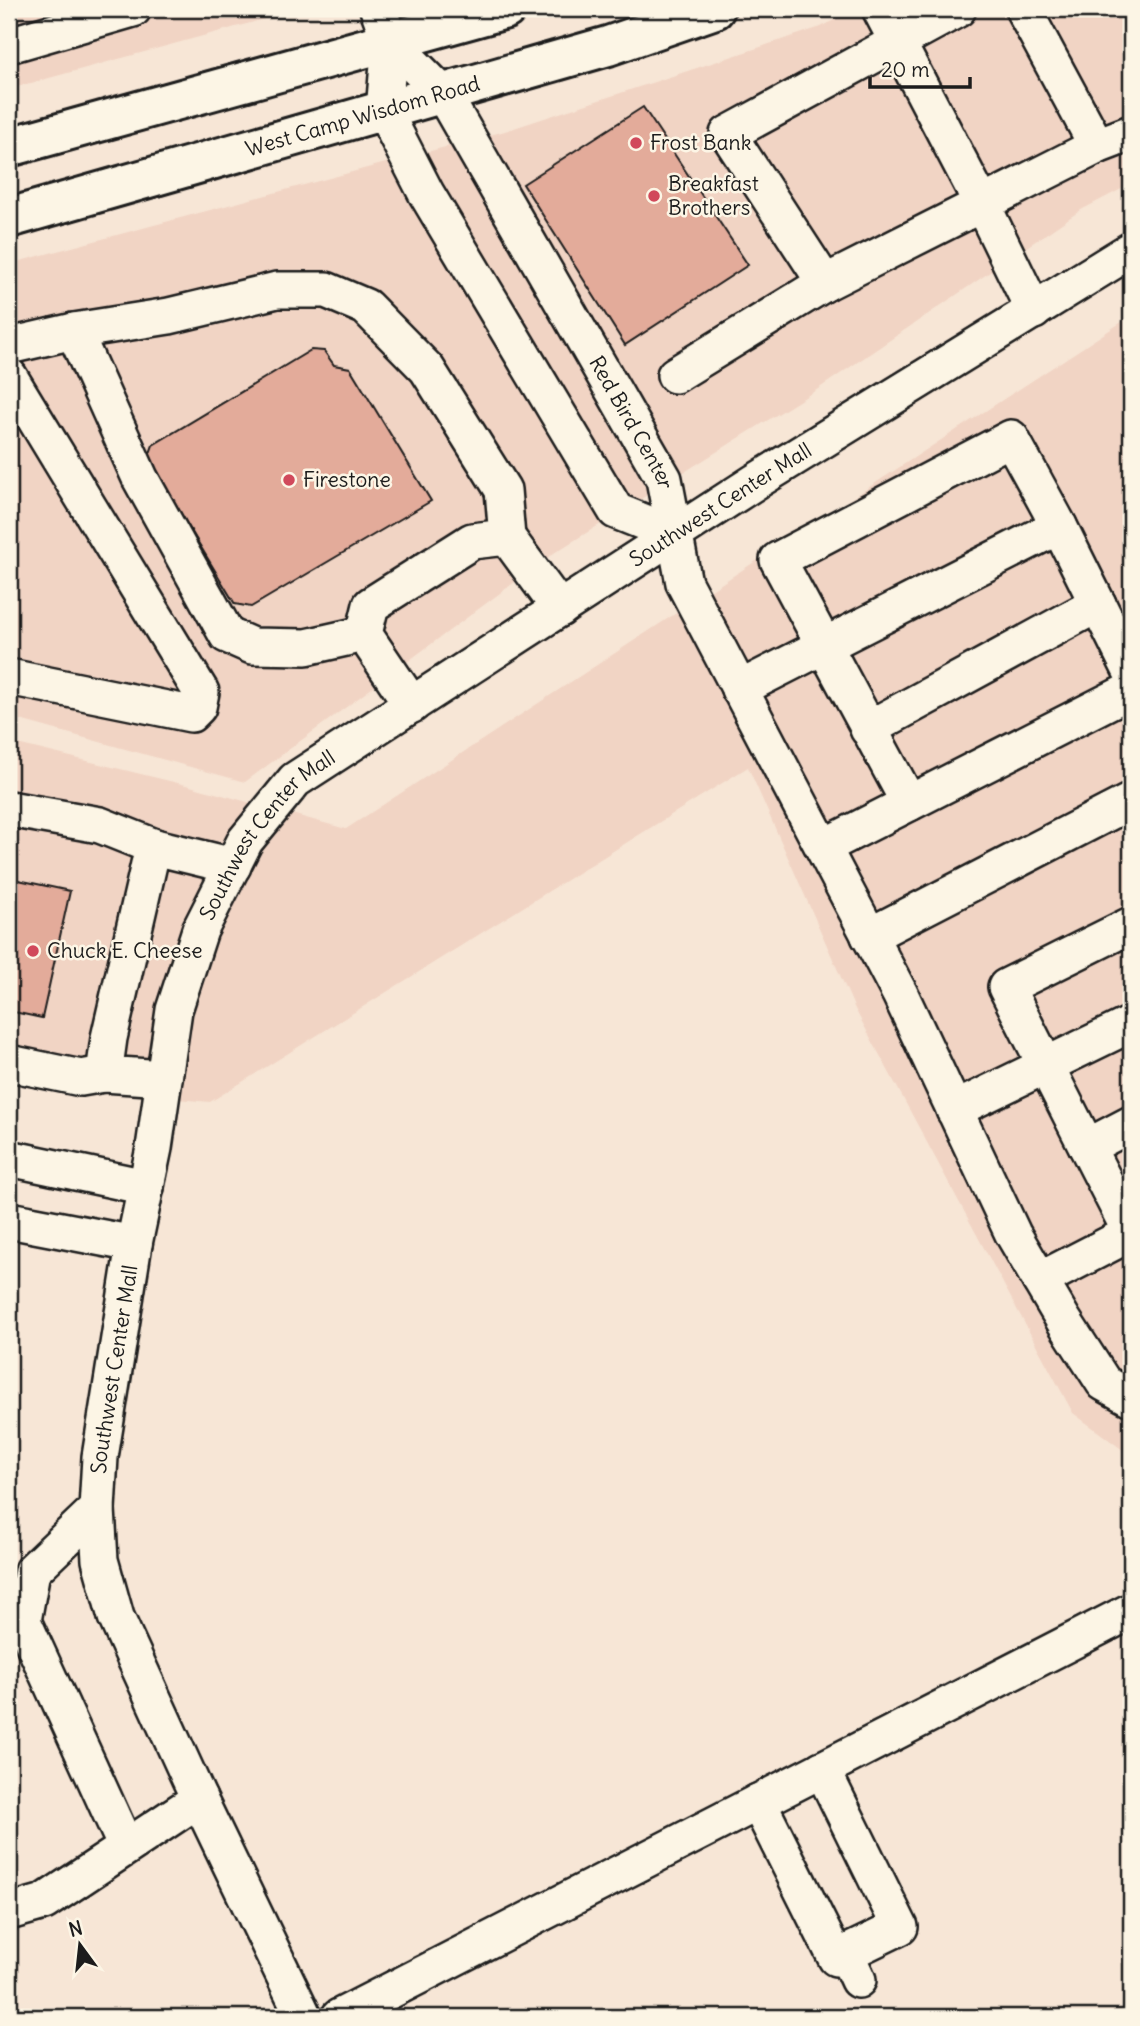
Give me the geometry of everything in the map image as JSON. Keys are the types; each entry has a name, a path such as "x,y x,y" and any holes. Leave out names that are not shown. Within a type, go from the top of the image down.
{"main road":[{"path":"9,146 384,25 506,9"},
{"name":"West Camp Wisdom Road","path":"9,218 608,46 715,9"}],"street":[{"path":"9,45 76,17 134,9"},
{"path":"880,9 1034,311"},
{"path":"825,283 728,134 958,9"},
{"path":"1023,9 1097,146"},
{"path":"384,25 384,111"},
{"name":"Red Bird Center","path":"384,25 443,94 664,479 676,535"},
{"name":"Red Bird Center","path":"384,111 426,193 616,511 676,535"},
{"path":"676,375 825,283 1097,146 1131,133"},
{"name":"Southwest Center Mall","path":"294,2013 116,1617 100,1560 97,1509 100,1457 174,1010 200,930 245,841 295,780 755,482 1131,250"},
{"path":"9,346 74,331 169,316 277,290 327,290 366,307 427,369 503,490 506,537 560,609"},
{"path":"74,331 140,478 227,635 251,646 306,647 364,634"},
{"path":"9,376 201,692 198,707 191,714 9,677"},
{"path":"909,803 778,560 1011,438 1059,526 1131,671"},
{"path":"740,689 1059,526"},
{"path":"676,535 684,583 900,994 1013,1234 1104,1383 1131,1398"},
{"path":"412,705 364,634 371,605 472,541 506,537"},
{"path":"868,729 1098,604"},
{"path":"823,847 1131,690"},
{"path":"869,936 1131,801"},
{"path":"9,809 100,825 155,847 233,866"},
{"path":"104,1074 112,1025 155,847"},
{"path":"1040,1280 1131,1233 1006,988 1131,925"},
{"path":"954,1110 1131,1024"},
{"path":"9,1063 81,1078 104,1074 164,1078"},
{"path":"1087,1147 1131,1124"},
{"path":"9,1158 146,1186"},
{"path":"9,1220 134,1244"},
{"path":"97,1509 32,1571 23,1621 126,1847"},
{"path":"338,2017 1131,1611"},
{"path":"758,1802 836,1958 852,1967 885,1950 900,1927 822,1769"},
{"path":"9,1912 44,1902 199,1799"}],"shaded area":[{"path":"9,9 301,9 9,89"},
{"path":"854,9 1131,9 1131,184 1081,210 818,389 554,553 245,782 9,717 9,264 505,131 821,27"},
{"path":"1131,316 1131,1456 1073,1413 855,1009 748,767 210,1102 9,1083 9,742 186,785 346,829"}],"building":[{"path":"643,107 748,265 625,345 523,184"},
{"name":"Firestone","path":"311,350 324,351 334,365 350,368 431,501 251,607 235,604 148,459 153,445"},
{"name":"Chuck E. Cheese","path":"9,878 70,891 42,1018 9,1011"}],"place":[{"name":"Frost Bank","path":"636,143"},
{"name":"Breakfast Brothers","path":"654,196"},
{"name":"Firestone","path":"289,480"},
{"name":"Chuck E. Cheese","path":"33,951"}]}
